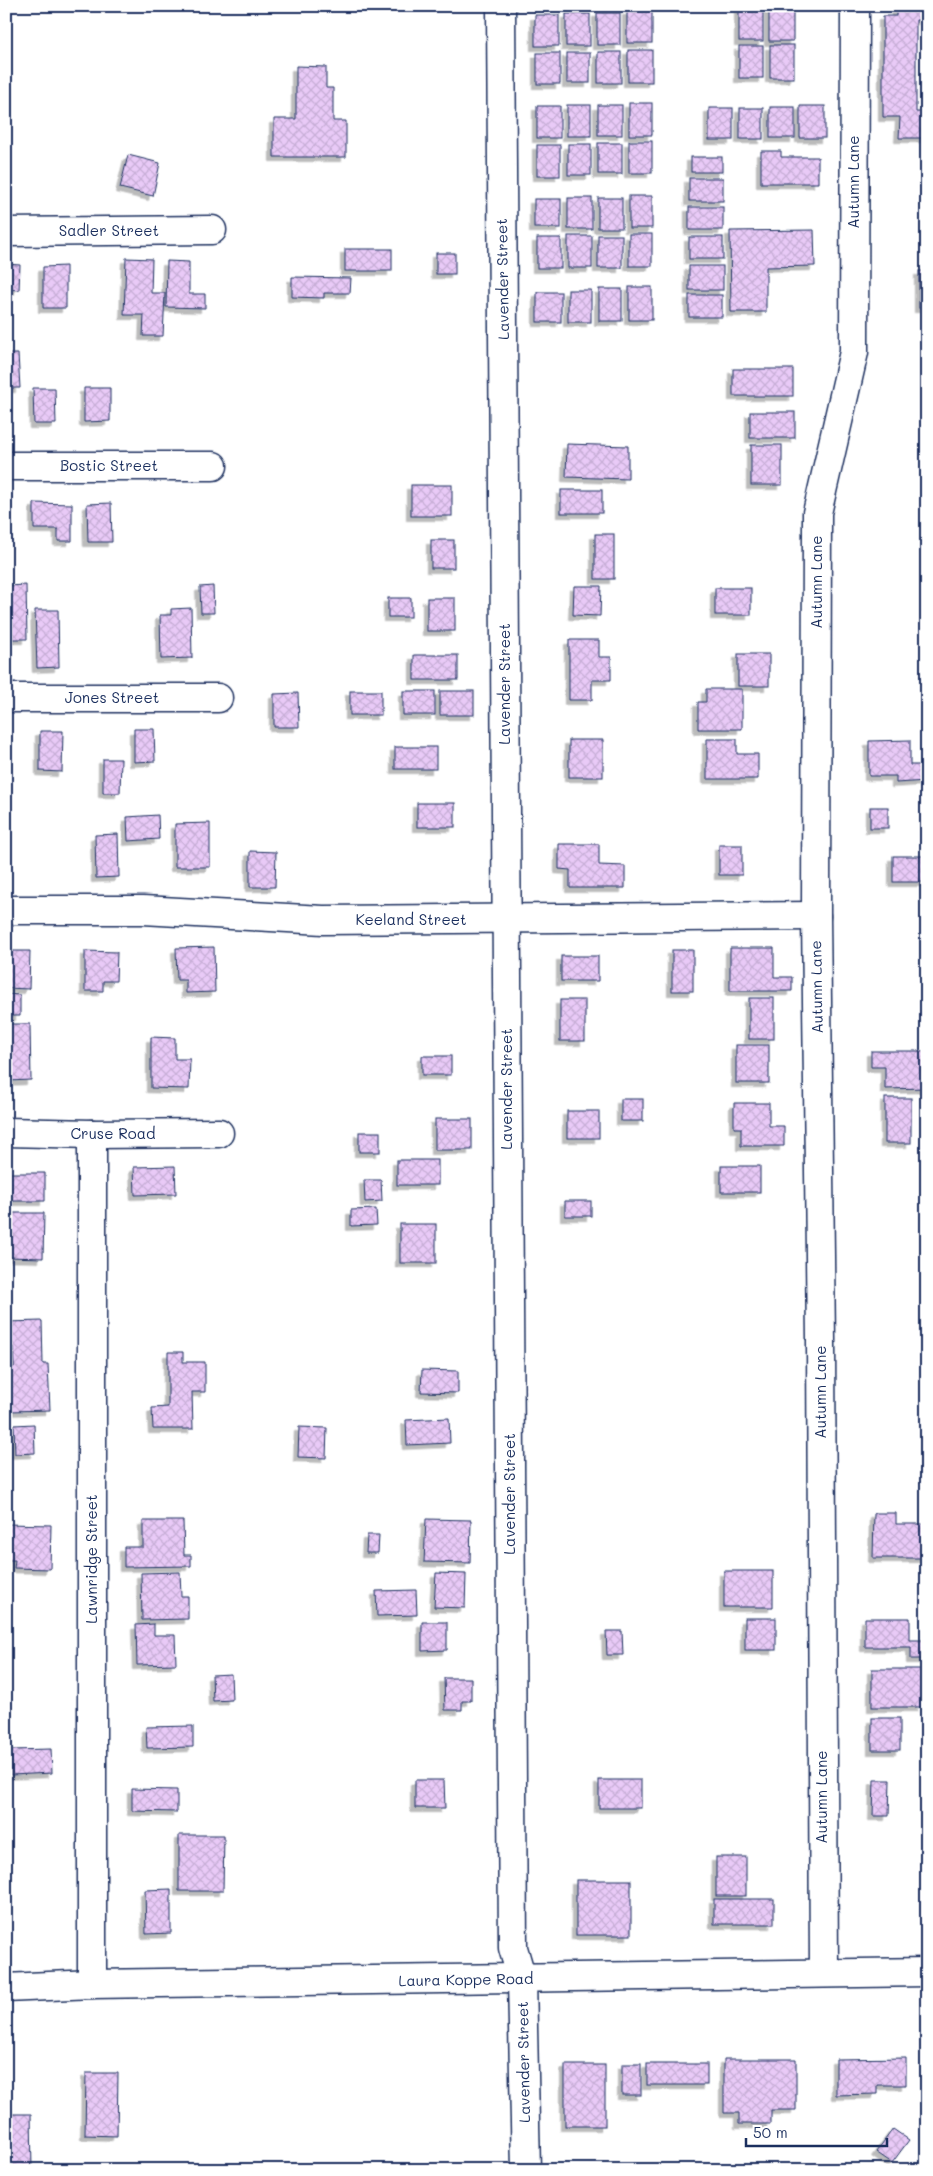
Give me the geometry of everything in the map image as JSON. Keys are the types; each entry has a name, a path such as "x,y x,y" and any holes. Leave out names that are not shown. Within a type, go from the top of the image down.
{"street":[{"name":"Lavender Street","path":"501,6 513,1948 522,1979 526,2170"},
{"name":"Autumn Lane","path":"824,1973 816,916 817,513 854,352 855,6"},
{"name":"Sadler Street","path":"6,232 212,230"},
{"name":"Bostic Street","path":"6,466 213,466"},
{"name":"Jones Street","path":"6,698 218,698"},
{"name":"Keeland Street","path":"6,910 143,910 323,920 816,916"},
{"name":"Cruse Road","path":"6,1132 92,1134 219,1133"},
{"name":"Lawnridge Street","path":"92,1134 92,1984"},
{"name":"Laura Koppe Road","path":"6,1988 92,1984 927,1972"}],"building":[{"path":"896,6 927,6 927,20 916,20 916,112 927,112 927,138 899,138 900,117 883,117 883,16 896,16"},
{"path":"739,8 763,8 763,41 739,41"},
{"path":"769,8 793,8 793,41 769,41"},
{"path":"627,11 652,11 652,43 627,43"},
{"path":"597,13 620,13 620,45 597,45"},
{"path":"566,14 590,14 590,46 566,46"},
{"path":"535,15 559,15 559,46 535,46"},
{"path":"770,45 794,45 794,78 770,78"},
{"path":"739,46 763,46 763,78 739,78"},
{"path":"628,50 652,50 652,82 628,82"},
{"path":"598,52 621,52 621,83 598,83"},
{"path":"537,53 560,53 560,84 537,84"},
{"path":"567,53 590,53 590,83 567,83"},
{"path":"296,66 326,67 326,88 333,88 333,121 346,121 346,157 274,157 274,119 296,119"},
{"path":"629,103 652,103 652,135 629,135"},
{"path":"567,105 591,105 591,136 567,136"},
{"path":"598,105 622,105 622,135 598,135"},
{"path":"537,106 560,106 560,138 537,138"},
{"path":"800,106 825,106 825,138 800,138"},
{"path":"770,107 795,107 795,138 770,138"},
{"path":"709,108 733,108 733,140 709,140"},
{"path":"740,108 763,108 763,139 740,139"},
{"path":"629,141 652,141 652,173 629,173"},
{"path":"598,143 622,143 622,174 598,174"},
{"path":"568,144 591,144 591,175 568,175"},
{"path":"537,145 560,145 560,176 537,176"},
{"path":"761,151 781,151 781,157 818,157 818,183 761,183"},
{"path":"128,155 160,163 153,196 120,188"},
{"path":"691,157 722,157 722,172 691,172"},
{"path":"689,178 723,178 723,201 689,201"},
{"path":"629,196 652,196 652,228 629,228"},
{"path":"568,198 592,198 592,229 568,229"},
{"path":"598,198 622,198 622,228 598,228"},
{"path":"534,199 561,199 561,228 534,228"},
{"path":"689,207 723,207 723,230 689,230"},
{"path":"814,230 815,266 766,267 766,312 731,312 730,231"},
{"path":"629,234 652,234 652,266 629,266"},
{"path":"598,235 622,235 622,268 598,268"},
{"path":"568,236 592,236 592,268 568,268"},
{"path":"689,237 723,237 723,259 689,259"},
{"path":"537,238 561,238 561,268 537,268"},
{"path":"345,249 392,249 392,271 345,271"},
{"path":"436,253 455,253 455,274 436,274"},
{"path":"126,258 152,259 151,293 165,293 163,336 143,336 144,315 124,315"},
{"path":"167,261 189,262 189,294 205,294 205,308 166,307"},
{"path":"6,264 20,265 19,290 6,289"},
{"path":"66,266 66,308 43,308 43,267"},
{"path":"689,266 723,266 723,290 689,290"},
{"path":"919,271 927,271 927,308 919,308"},
{"path":"292,277 351,278 350,293 324,293 324,298 292,297"},
{"path":"629,287 652,287 652,320 629,320"},
{"path":"599,289 622,289 622,321 599,321"},
{"path":"568,290 591,290 591,322 568,322"},
{"path":"537,292 561,292 561,322 537,322"},
{"path":"689,295 722,295 722,317 689,317"},
{"path":"6,354 18,354 20,388 6,388"},
{"path":"733,369 793,369 793,396 733,396"},
{"path":"33,388 55,388 56,424 34,424"},
{"path":"84,388 110,388 110,421 84,422"},
{"path":"750,412 795,412 795,438 750,438"},
{"path":"567,444 628,446 628,479 566,477"},
{"path":"751,445 782,445 782,485 751,485"},
{"path":"411,485 452,485 452,516 411,516"},
{"path":"561,490 602,490 602,513 561,513"},
{"path":"34,503 72,504 72,541 58,541 58,529 34,529"},
{"path":"111,503 112,542 88,542 87,504"},
{"path":"595,534 614,534 614,579 595,579"},
{"path":"431,540 454,540 454,568 431,568"},
{"path":"26,585 27,639 6,639 6,586"},
{"path":"213,586 214,613 201,613 200,587"},
{"path":"574,586 601,586 600,616 573,615"},
{"path":"715,588 751,588 751,615 715,615"},
{"path":"388,598 411,598 411,617 388,617"},
{"path":"427,598 455,598 455,631 427,631"},
{"path":"191,608 192,658 161,659 160,615 171,615 171,609"},
{"path":"35,610 58,610 59,667 37,668"},
{"path":"569,640 599,640 599,657 611,657 611,680 592,680 592,700 569,700"},
{"path":"738,654 769,654 769,686 738,686"},
{"path":"414,655 458,655 458,680 414,680"},
{"path":"706,689 742,689 742,729 698,729 698,702 706,702"},
{"path":"350,691 381,691 381,715 350,715"},
{"path":"403,691 435,691 435,715 403,715"},
{"path":"440,691 474,691 474,715 440,715"},
{"path":"298,693 299,727 274,727 274,694"},
{"path":"134,729 154,729 155,761 134,762"},
{"path":"40,731 63,731 62,772 40,771"},
{"path":"707,739 737,739 737,754 758,754 758,779 707,779"},
{"path":"569,740 603,740 603,777 569,777"},
{"path":"910,740 910,765 927,765 927,781 896,783 896,776 869,776 869,741"},
{"path":"395,747 436,747 436,769 395,769"},
{"path":"103,759 121,759 120,793 103,793"},
{"path":"417,803 455,803 455,827 417,827"},
{"path":"870,807 888,807 888,828 870,828"},
{"path":"158,815 159,839 128,841 127,817"},
{"path":"210,823 210,867 175,867 175,824"},
{"path":"118,834 119,877 96,878 95,835"},
{"path":"559,844 599,844 599,865 625,866 625,888 570,888 570,870 559,869"},
{"path":"719,845 742,845 742,875 719,875"},
{"path":"250,851 276,852 275,887 250,887"},
{"path":"893,856 927,856 927,882 893,882"},
{"path":"214,947 215,992 186,993 186,980 177,980 176,948"},
{"path":"730,948 774,948 774,977 792,977 792,991 730,991"},
{"path":"672,950 693,950 693,991 672,991"},
{"path":"6,951 30,951 29,989 6,988"},
{"path":"85,951 117,952 116,981 103,981 103,991 85,991"},
{"path":"561,956 598,956 598,981 561,981"},
{"path":"6,994 20,995 20,1016 6,1016"},
{"path":"749,998 774,998 774,1039 749,1039"},
{"path":"560,1000 585,1000 585,1041 560,1041"},
{"path":"7,1024 30,1024 31,1080 8,1081"},
{"path":"151,1037 175,1038 175,1059 190,1059 189,1089 151,1088"},
{"path":"736,1045 769,1045 769,1083 736,1083"},
{"path":"871,1051 926,1051 927,1088 885,1089 885,1067 871,1067"},
{"path":"422,1056 451,1056 451,1075 422,1075"},
{"path":"885,1098 911,1098 911,1143 885,1143"},
{"path":"621,1099 643,1099 643,1121 621,1121"},
{"path":"734,1103 769,1103 769,1126 784,1126 784,1146 741,1146 741,1128 734,1128"},
{"path":"567,1111 599,1111 599,1138 567,1138"},
{"path":"435,1119 472,1119 472,1150 435,1150"},
{"path":"359,1132 380,1132 380,1152 359,1152"},
{"path":"397,1160 438,1160 438,1185 397,1185"},
{"path":"175,1166 176,1194 135,1195 134,1167"},
{"path":"721,1166 760,1166 760,1192 721,1192"},
{"path":"10,1173 45,1173 45,1201 11,1201"},
{"path":"364,1180 381,1180 382,1201 365,1202"},
{"path":"565,1201 591,1201 591,1216 565,1216"},
{"path":"376,1209 377,1225 351,1226 351,1210"},
{"path":"6,1213 44,1213 43,1258 6,1257"},
{"path":"400,1224 436,1224 436,1263 400,1263"},
{"path":"42,1321 43,1364 48,1364 50,1410 10,1411 9,1367 14,1367 13,1347 6,1347 6,1322"},
{"path":"168,1352 183,1352 183,1362 205,1362 205,1392 192,1392 193,1429 153,1429 152,1408 168,1407"},
{"path":"422,1370 458,1371 458,1393 421,1392"},
{"path":"449,1418 450,1443 407,1445 406,1420"},
{"path":"34,1424 35,1453 15,1454 14,1425"},
{"path":"299,1427 327,1428 326,1458 298,1457"},
{"path":"874,1513 896,1513 896,1524 927,1524 927,1558 873,1558"},
{"path":"426,1519 471,1520 470,1563 424,1562"},
{"path":"143,1521 183,1521 184,1555 191,1555 191,1566 124,1567 124,1547 143,1547"},
{"path":"6,1524 51,1525 50,1569 14,1568 15,1560 6,1560"},
{"path":"367,1535 379,1535 378,1553 366,1553"},
{"path":"724,1571 773,1571 773,1607 724,1607"},
{"path":"180,1572 181,1596 188,1596 188,1619 142,1620 141,1573"},
{"path":"436,1573 466,1574 465,1608 434,1607"},
{"path":"416,1590 417,1615 377,1616 376,1591"},
{"path":"745,1618 776,1618 776,1650 745,1650"},
{"path":"865,1618 910,1618 910,1640 927,1640 927,1659 911,1659 911,1647 865,1647"},
{"path":"422,1622 447,1622 447,1650 422,1651"},
{"path":"154,1624 154,1635 175,1635 176,1664 137,1665 136,1625"},
{"path":"606,1631 622,1631 623,1655 607,1655"},
{"path":"872,1669 921,1669 921,1707 872,1707"},
{"path":"231,1674 232,1700 213,1701 212,1675"},
{"path":"444,1678 471,1678 471,1701 462,1701 462,1710 445,1710"},
{"path":"872,1718 900,1718 900,1750 872,1750"},
{"path":"193,1726 193,1747 147,1748 146,1727"},
{"path":"51,1749 52,1773 11,1775 11,1750"},
{"path":"415,1780 444,1780 445,1808 415,1808"},
{"path":"599,1780 641,1780 641,1808 599,1808"},
{"path":"874,1780 890,1780 889,1816 873,1816"},
{"path":"132,1789 177,1790 177,1812 132,1811"},
{"path":"179,1835 224,1835 223,1891 179,1891"},
{"path":"716,1857 746,1857 746,1896 716,1896"},
{"path":"576,1880 631,1880 631,1935 576,1935"},
{"path":"171,1889 171,1933 146,1934 145,1890"},
{"path":"714,1899 774,1899 774,1924 714,1924"},
{"path":"906,2058 906,2085 877,2085 877,2094 836,2095 836,2059"},
{"path":"724,2059 796,2059 796,2110 771,2110 771,2124 739,2124 739,2113 724,2113"},
{"path":"622,2064 641,2064 641,2095 622,2095"},
{"path":"647,2064 707,2064 707,2085 647,2085"},
{"path":"565,2065 605,2065 605,2126 565,2126"},
{"path":"86,2073 118,2073 117,2136 85,2135"},
{"path":"6,2114 31,2114 32,2170 6,2170"},
{"path":"893,2129 909,2140 892,2163 876,2152"}]}
